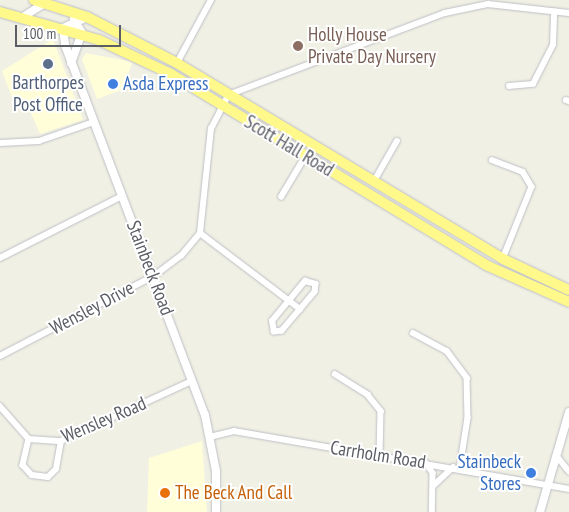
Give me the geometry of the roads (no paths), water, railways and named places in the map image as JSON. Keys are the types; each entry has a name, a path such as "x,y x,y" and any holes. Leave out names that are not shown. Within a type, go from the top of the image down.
{"highway":[{"name":"Scott Hall Road","path":"33,3 45,1 87,18 176,63 373,183 503,259 569,290"},
{"name":"Scott Hall Road","path":"0,12 41,21 82,34 171,74 486,265 569,302"}],"street":[{"path":"176,63 211,0"},
{"path":"23,17 33,3"},
{"path":"33,3 41,21"},
{"path":"300,309 200,233 211,129 222,105 233,96 445,13 488,4 569,13"},
{"path":"69,11 82,34 71,63"},
{"path":"509,86 533,84 553,44 554,12"},
{"path":"63,28 87,18"},
{"name":"Stainbeck Road","path":"63,28 71,63 154,276 210,437 216,472 216,512"},
{"path":"0,143 39,141 94,122"},
{"path":"373,183 398,141"},
{"path":"281,197 306,155"},
{"path":"492,160 524,172 532,187 503,259"},
{"path":"0,258 122,196"},
{"name":"Wensley Drive","path":"0,356 154,276 181,256 200,233"},
{"path":"305,281 312,281 315,292 282,331 271,330 272,321 288,300 305,281"},
{"path":"413,333 447,350 467,378 468,418 460,469"},
{"path":"335,374 368,395 381,411 380,456"},
{"name":"Wensley Road","path":"29,439 61,441 192,382"},
{"path":"0,406 29,439 23,465 32,475 48,477 56,469 61,441"},
{"path":"540,512 569,412"},
{"name":"Carrholm Road","path":"210,437 234,430 453,467 569,489"},
{"path":"556,455 568,464 569,471"},
{"path":"426,463 434,485 432,512"},
{"path":"434,485 453,467"}],"place":[{"name":"Holly House Private Day Nursery","path":"298,46"},
{"name":"Barthorpes Post Office","path":"48,64"},
{"name":"Asda Express","path":"113,84"},
{"name":"Stainbeck Stores","path":"531,473"},
{"name":"The Beck And Call","path":"165,493"}]}
